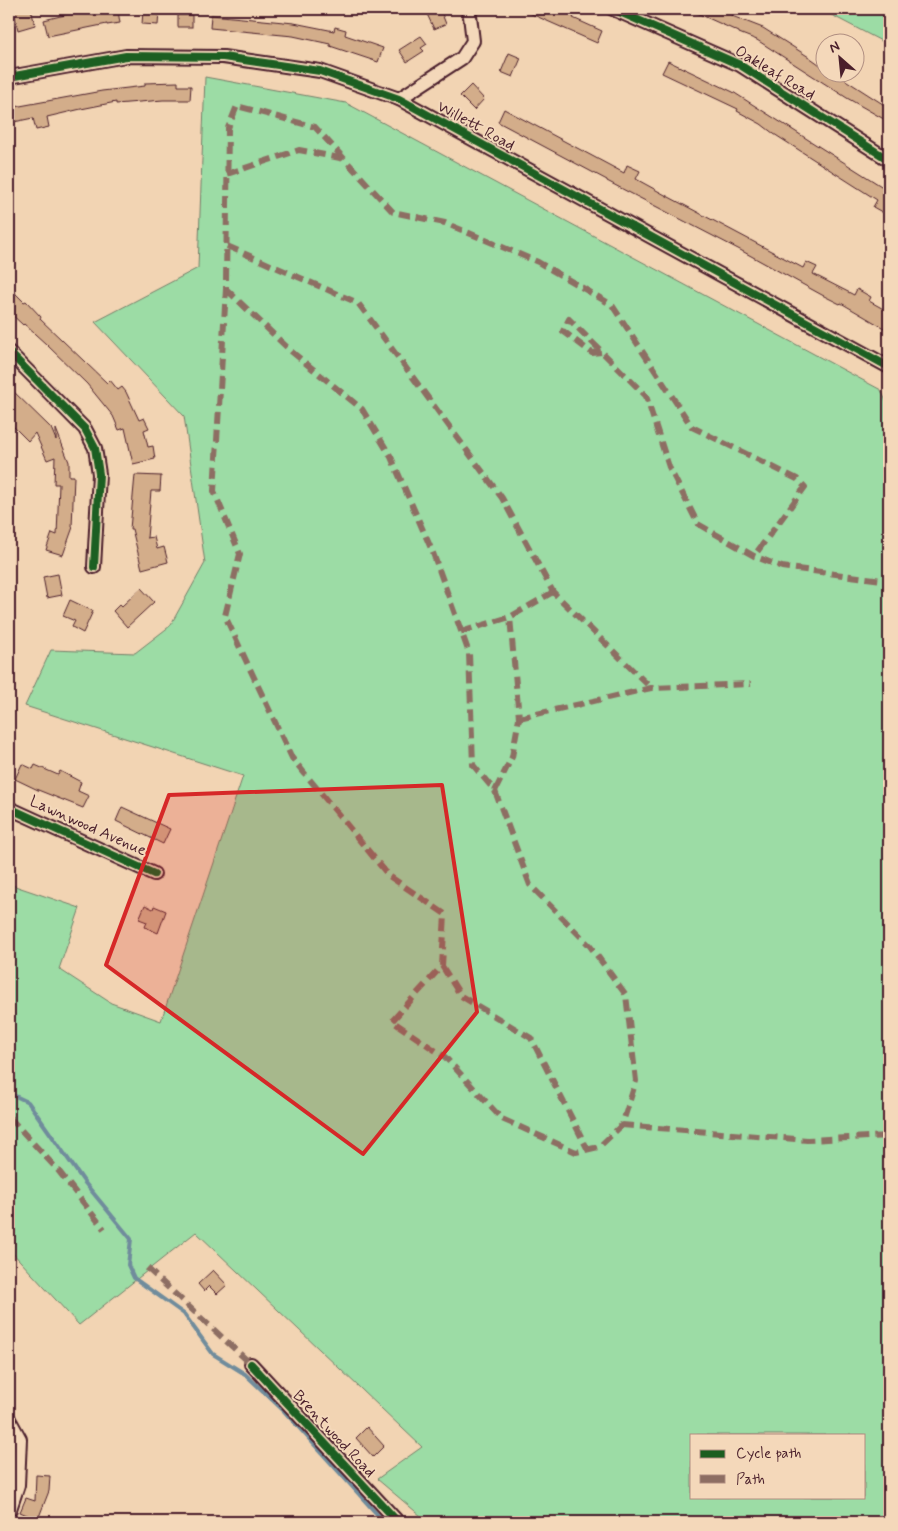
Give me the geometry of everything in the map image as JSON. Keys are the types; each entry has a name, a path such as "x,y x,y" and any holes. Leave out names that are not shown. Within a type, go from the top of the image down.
{"street":[{"path":"398,100 462,58 473,40 470,16 466,9"},
{"name":"Oakleaf Road","path":"614,9 740,65 889,160"},
{"name":"Willett Road","path":"9,77 126,56 224,57 320,71 398,100 889,367"},
{"path":"9,352 85,429 95,448 99,474 94,567"},
{"name":"Lawnwood Avenue","path":"9,808 154,874"},
{"name":"Brentwood Road","path":"251,1364 398,1522"},
{"path":"9,1419 20,1439 18,1485 9,1512"}],"highlighted area":[{"path":"442,785 477,1012 363,1154 106,965 169,795"}],"green space":[{"path":"820,9 889,9 889,45"},
{"path":"205,77 346,103 881,390 889,408 889,1522 428,1522 377,1479 422,1447 196,1232 79,1325 9,1249 9,884 80,908 59,969 111,1003 161,1021 243,776 25,706 51,650 135,653 170,626 205,563 184,416 95,322 198,268"}],"building":[{"path":"13,9 31,9 35,25 18,30"},
{"path":"72,9 90,9 91,15 118,11 120,23 48,36 44,20 73,13"},
{"path":"440,9 446,24 434,29 427,14"},
{"path":"520,9 562,9 575,14 573,18 602,31 597,43"},
{"path":"688,9 719,9 763,28 816,62 816,78 757,40"},
{"path":"143,11 159,12 158,25 142,24"},
{"path":"178,15 192,15 192,27 178,27"},
{"path":"211,15 294,23 334,31 335,27 346,30 345,35 383,48 378,62 330,46 330,44 293,36 210,28"},
{"path":"421,36 427,44 421,48 424,51 407,62 399,50"},
{"path":"509,53 521,58 513,77 501,72"},
{"path":"668,61 733,92 889,191 889,216 873,207 877,200 761,124 737,111 738,109 662,73"},
{"path":"178,82 178,86 191,86 190,100 116,104 116,102 47,117 49,127 36,130 33,118 9,123 9,108 102,91 145,86 145,83"},
{"path":"822,82 849,82 889,108 889,122"},
{"path":"471,85 484,99 474,110 460,96"},
{"path":"504,109 624,173 627,165 640,171 636,179 667,196 803,268 806,262 817,267 813,274 854,295 857,289 871,297 869,301 889,312 889,331 841,303 822,295 498,122"},
{"path":"9,287 24,302 26,301 41,317 40,319 107,383 110,380 118,390 122,387 139,420 144,418 149,428 144,430 148,447 153,446 155,459 133,464 125,428 119,430 113,416 87,384 46,344 9,312"},
{"path":"9,387 51,428 56,440 56,429 69,462 69,476 74,476 73,527 63,555 46,550 52,533 57,535 59,484 54,484 55,457 47,460 35,433 28,441 9,422"},
{"path":"135,475 161,476 160,491 151,491 147,538 154,537 157,549 164,547 168,562 142,569 132,529 130,529"},
{"path":"58,574 62,595 47,598 43,577"},
{"path":"141,588 154,602 127,627 113,611 120,604 122,606"},
{"path":"70,600 93,611 83,633 72,627 75,621 63,616"},
{"path":"22,764 33,769 35,765 58,775 60,771 81,782 78,791 89,796 83,808 15,779"},
{"path":"122,807 170,829 163,844 116,821"},
{"path":"145,905 153,909 154,906 166,911 158,933 145,927 147,922 139,919"},
{"path":"213,1270 227,1285 217,1294 209,1286 204,1291 198,1284"},
{"path":"367,1427 384,1446 373,1457 356,1438"},
{"path":"36,1475 50,1476 49,1491 37,1522 34,1522 34,1518 20,1512 26,1498 35,1501"}],"waterway":[{"path":"9,1093 28,1102 85,1183 131,1239 128,1265 134,1278 184,1314 213,1354 245,1374 283,1410 384,1522"}],"marked path":[{"path":"226,289 292,352 362,409 391,457 433,553 469,653 473,765 495,791 530,885 590,946 626,995 636,1081 622,1125 599,1147 576,1152 502,1119 445,1057 392,1021 442,966 445,914 389,876 292,758 225,616 240,554 214,491 226,289 228,128 237,106 315,127 393,212 445,223 538,262 612,305 692,427 797,479 805,487 754,556"},
{"path":"227,174 299,150 345,159"},
{"path":"227,246 358,303 502,498 553,592 651,688"},
{"path":"601,352 592,353 563,331 569,319 646,396 669,467 698,524 754,556 782,567 889,581"},
{"path":"461,632 510,617 553,592"},
{"path":"495,791 512,757 519,718 510,617"},
{"path":"519,718 651,688 751,684"},
{"path":"442,966 461,996 531,1038 588,1150"},
{"path":"9,1117 57,1169 104,1229"},
{"path":"622,1125 807,1140 889,1136"},
{"path":"147,1268 251,1364"}],"cycle path":[{"path":"613,9 740,65 889,160"},
{"path":"9,77 126,56 223,57 320,71 399,99 889,367"},
{"path":"9,352 85,429 95,448 99,474 94,567"},
{"path":"9,808 154,874"},
{"path":"251,1364 398,1522"}]}
